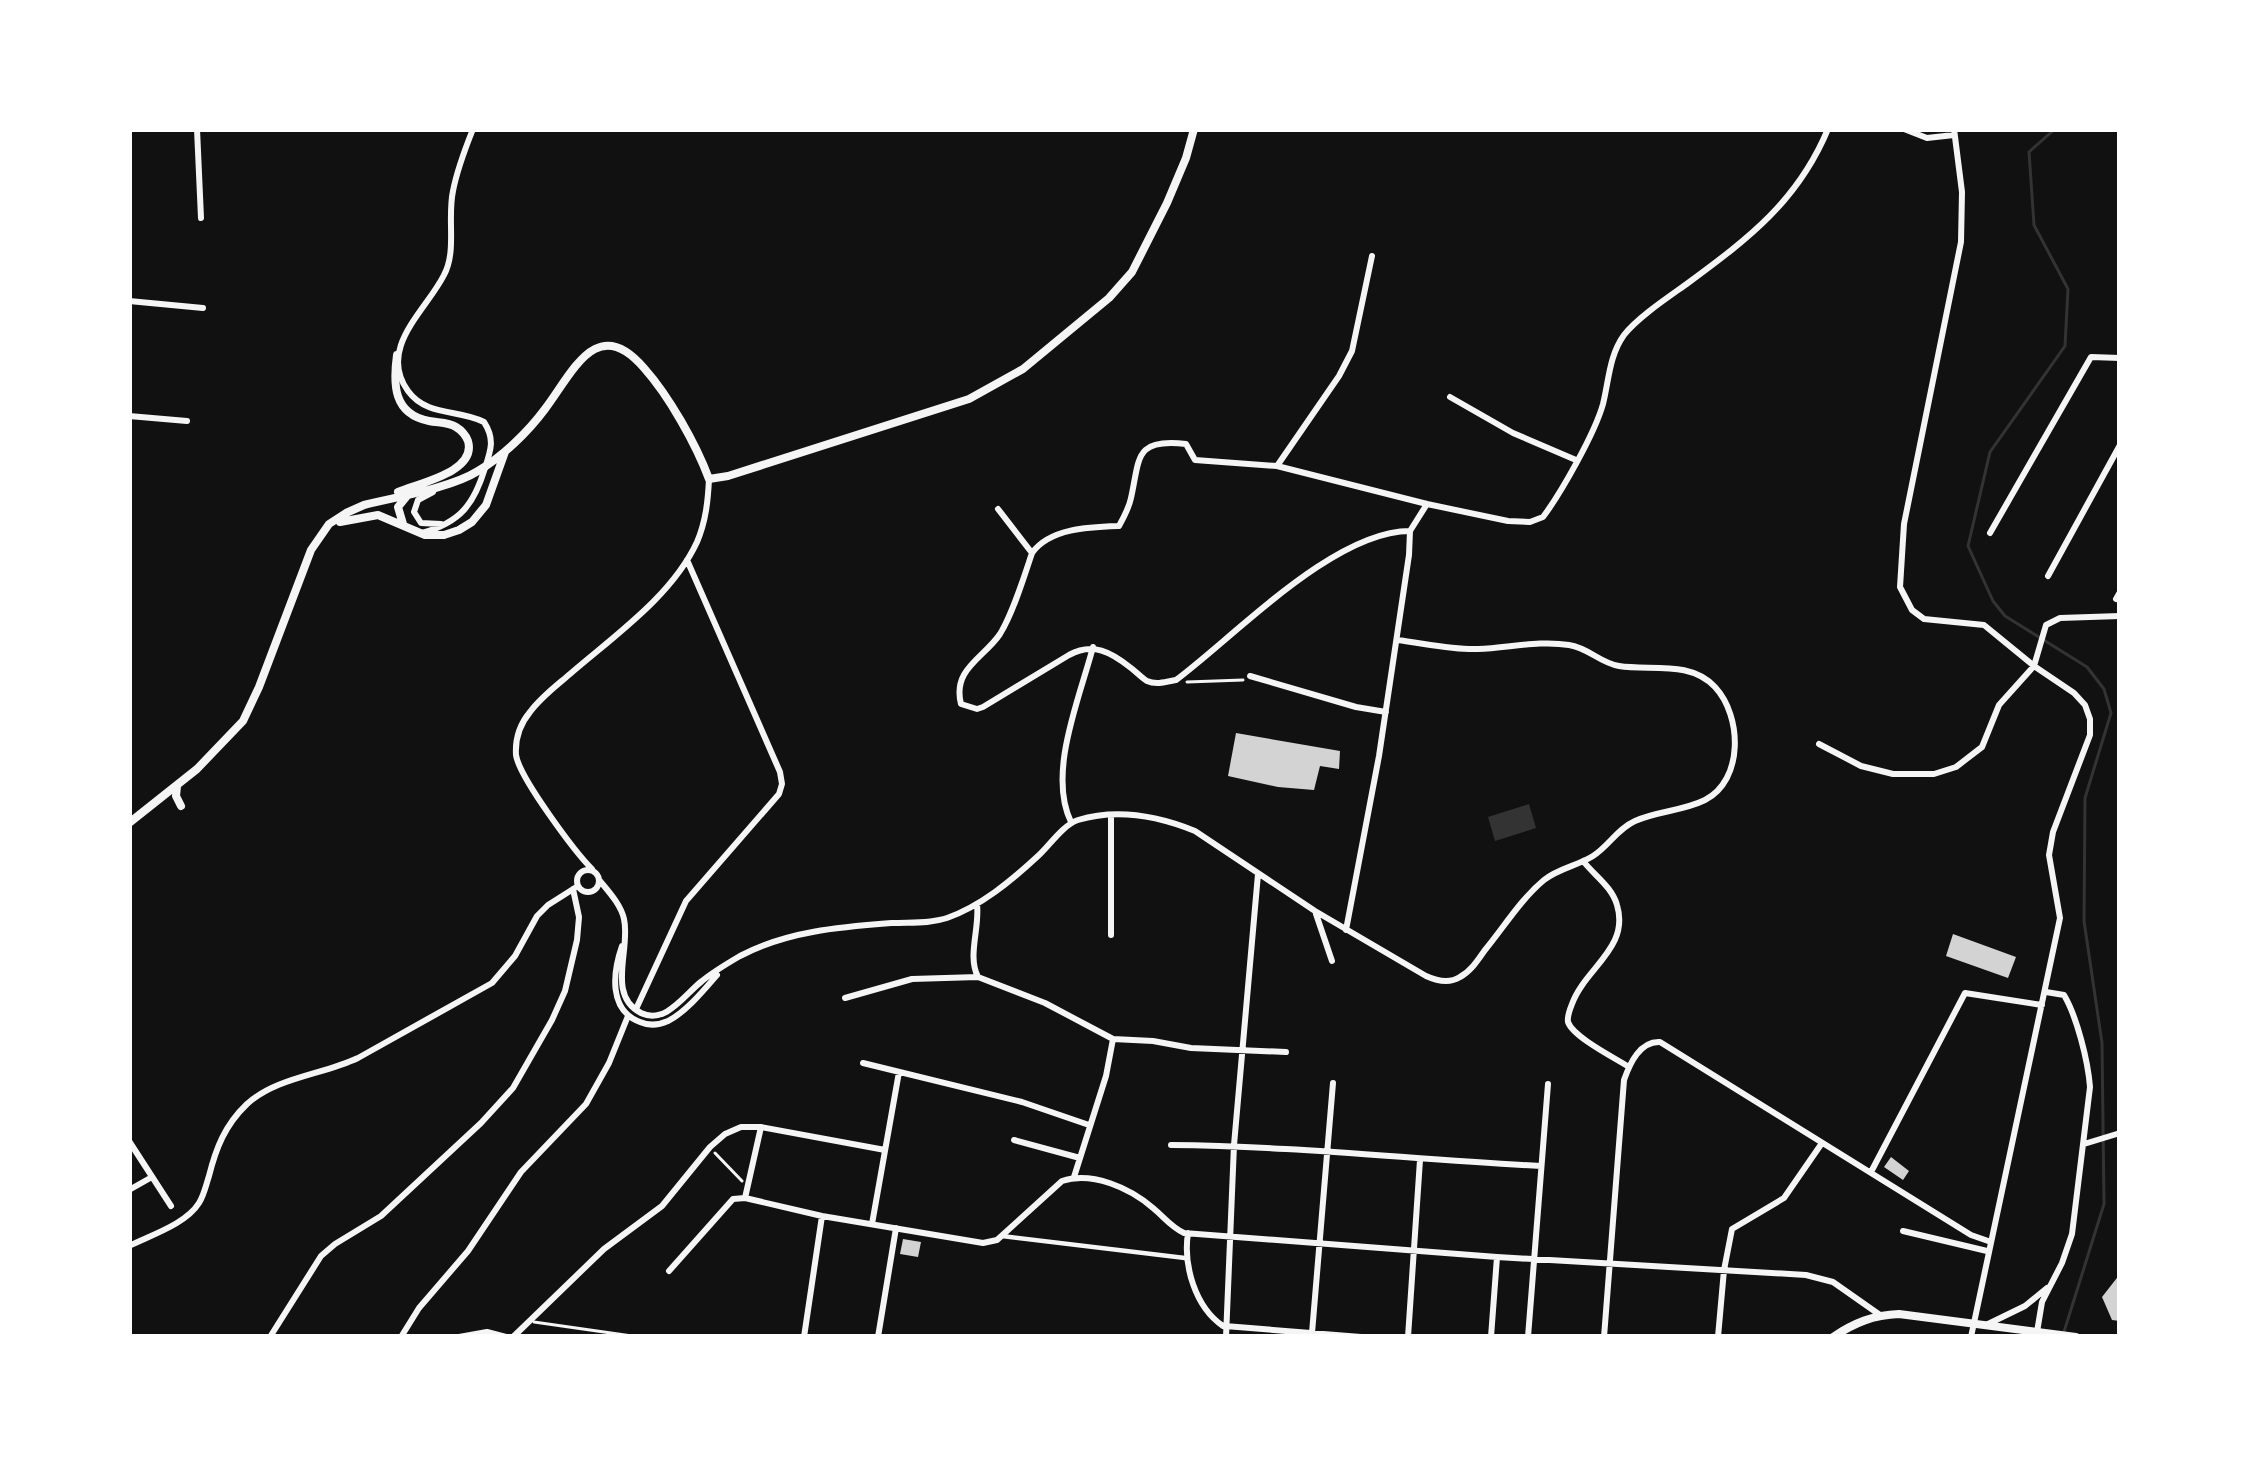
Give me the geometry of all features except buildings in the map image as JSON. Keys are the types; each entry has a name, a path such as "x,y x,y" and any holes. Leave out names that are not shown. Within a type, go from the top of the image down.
{"street":[{"path":"197,129 201,218"},
{"path":"129,824 219,749 250,708 311,550 323,532 346,512 457,469 467,457 467,440 455,426 421,419 400,405 394,387 397,355 407,330 449,262 453,191 473,129"},
{"path":"709,478 728,476 969,399 1023,369 1132,272 1186,158 1194,129"},
{"path":"1410,531 1375,536 1334,555 1176,680 1148,682 1116,657 1093,647 1069,655 983,707 961,704 958,691 965,671 1002,631 1038,544 1058,533 1120,526 1138,458 1150,447 1186,444 1195,460 1277,466 1427,504 1530,522 1543,517 1591,435 1611,360 1625,333 1769,218 1796,190 1828,129"},
{"path":"1904,129 1928,138 1954,132 1963,215 1904,524 1899,574 1905,599 1924,619 1984,626 2074,693 2090,719 2090,735 2053,832 2049,855 2060,918 1989,1252 1979,1326 1971,1337"},
{"path":"1277,466 1340,376 1352,351 1372,256"},
{"path":"129,301 203,308"},
{"path":"445,524 421,523 414,512 418,500 482,468 508,447 544,411 577,363 602,346 631,352 654,379 703,462 709,478 704,522 687,560 661,592 540,700 521,725 517,740 520,769 624,917 615,989 617,999 645,1024 672,1019 724,968 755,949 841,927 944,919 977,903 1024,869 1071,822 1132,814 1195,831 1346,930 1426,976 1449,981 1469,970 1544,880 1598,853 1627,825 1702,801 1721,786 1734,752 1735,734 1724,701 1708,681 1676,669 1615,666 1575,646 1553,643 1463,649 1396,640"},
{"path":"397,355 403,382 416,400 438,411 484,422 491,434 492,446 477,494 464,511 420,533"},
{"path":"1990,533 2091,357 2120,358"},
{"path":"1450,397 1576,460"},
{"path":"129,416 187,421"},
{"path":"2048,576 2120,445"},
{"path":"323,532 340,521 378,515 420,533 444,536 472,522 486,505 508,447"},
{"path":"364,505 464,478"},
{"path":"404,525 398,507 411,493"},
{"path":"1346,930 1386,712 1410,531 1427,504"},
{"path":"998,508 1032,554"},
{"path":"401,1337 419,1308 468,1251 521,1172 586,1104 610,1064 686,901 779,794 780,772 687,560"},
{"path":"1820,744 1861,766 1893,774 1934,774 1956,767 1982,747 1999,705 2036,662 2046,625 2060,618 2120,616"},
{"path":"1071,822 1062,774 1093,647"},
{"path":"1250,676 1386,712"},
{"path":"176,785 181,806"},
{"path":"1111,816 1111,934"},
{"path":"270,1337 321,1256 381,1216 513,1088 565,991 577,940 578,855"},
{"path":"1583,861 1616,901 1618,935 1575,994 1568,1022 1629,1067"},
{"path":"579,873 592,869"},
{"path":"1226,1337 1234,1145 1258,874"},
{"path":"576,888 586,892 598,885"},
{"path":"129,1246 199,1205 219,1141 251,1100 282,1083 340,1067 479,992 504,971 548,904 576,888"},
{"path":"977,903 973,969 978,977"},
{"path":"1315,911 1332,961"},
{"path":"845,998 912,980 978,977 1045,1003 1113,1039 1286,1052"},
{"path":"2039,1332 2042,1302 2072,1234 2090,1102 2089,1072 2066,998 2045,992"},
{"path":"1871,1172 1965,993 2042,1006"},
{"path":"1074,1177 1113,1039"},
{"path":"1604,1337 1622,1094 1629,1067 1647,1044 1660,1042 1971,1235 1991,1242"},
{"path":"863,1064 1022,1102 1089,1125"},
{"path":"872,1224 899,1072"},
{"path":"1312,1333 1333,1083"},
{"path":"1528,1337 1548,1084"},
{"path":"460,1337 488,1332 509,1337 604,1249 662,1207 710,1147 741,1127 760,1126 885,1150"},
{"path":"745,1198 760,1126"},
{"path":"2084,1144 2120,1133"},
{"path":"1014,1140 1080,1158"},
{"path":"129,1141 171,1206"},
{"path":"1718,1337 1732,1229 1784,1198 1822,1144"},
{"path":"1171,1145 1541,1166"},
{"path":"1408,1337 1420,1160"},
{"path":"129,1190 152,1177"},
{"path":"669,1270 733,1199 992,1243 1062,1181 1088,1177 1136,1196 1178,1232 1818,1276 1880,1315"},
{"path":"804,1337 822,1216"},
{"path":"878,1337 896,1228"},
{"path":"1903,1231 1989,1252"},
{"path":"1188,1233 1188,1271 1210,1316 1225,1326 1361,1337"},
{"path":"1970,1247 1971,1235"},
{"path":"1002,1236 1185,1258"},
{"path":"1491,1337 1497,1256"},
{"path":"1979,1326 2025,1306 2048,1287"},
{"path":"1833,1337 1856,1323 1898,1314 2077,1337"}],"lane":[{"path":"527,1322 639,1337"}],"path":[{"path":"1176,680 1239,682 1250,676"},
{"path":"710,1147 749,1188"}],"shaded area":[{"path":"1529,804 1536,828 1495,841 1488,817"}],"waterway":[{"path":"2055,129 2029,152 2034,225 2068,289 2065,346 1990,452 1968,546 2005,616 2087,667 2104,689 2111,713 2085,798 2084,921 2102,1043 2104,1204 2063,1335"}]}
